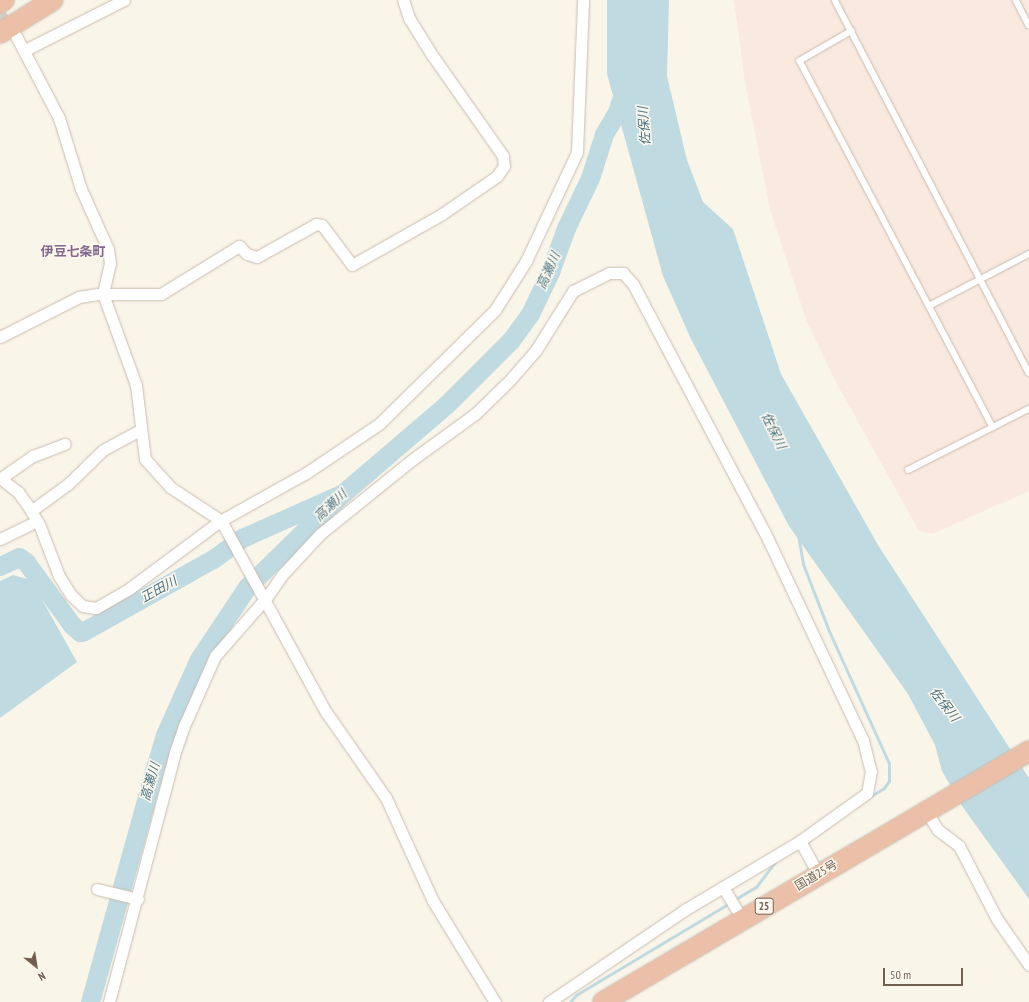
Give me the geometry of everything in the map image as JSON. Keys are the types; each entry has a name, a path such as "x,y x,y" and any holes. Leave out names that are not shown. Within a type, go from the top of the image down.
{"highway":[{"path":"0,3 4,0"},
{"path":"8,34 53,0"},
{"name":"国道25号","path":"603,1002 1029,751"}],"street":[{"path":"25,50 124,0"},
{"path":"0,337 79,297 103,294 161,294 239,246 247,254 257,257 316,224 322,225 352,265 442,214 497,176 504,166 504,156 416,30 409,18 403,0"},
{"path":"65,444 22,462 0,478 18,492 31,511 37,521 59,576 78,604 90,608 96,608 130,588 220,521 306,473 380,424 495,310 526,261 576,152 583,0"},
{"path":"8,34 25,50 29,62 59,118 81,189 108,249 110,263 103,294 136,385 140,430 145,460 170,487 220,521 239,549 326,712 386,798 433,902 495,1002"},
{"path":"109,1002 136,898 184,726 215,656 282,575 320,534 413,459 474,414 509,381 536,350 573,290 609,273 623,273 634,284 765,532 863,740 871,771 867,793 800,841 686,909 549,1002"},
{"path":"31,511 68,484 103,450 140,430"},
{"path":"0,539 37,521"},
{"path":"934,806 938,830 959,846 997,919 1029,965"},
{"path":"800,841 818,874"},
{"path":"723,887 742,919"},
{"path":"97,889 136,898"}],"lane":[{"path":"835,0 979,280 1029,373"},
{"path":"1016,0 1029,25"},
{"path":"852,31 800,61 993,427"},
{"path":"929,306 1029,254"},
{"path":"908,470 1029,409"}],"shaded area":[{"path":"734,0 1029,0 1029,491 932,534 919,531 837,384 807,322 770,209 745,82"}],"water":[{"name":"佐保川","path":"607,0 669,0 667,76 687,160 703,202 733,229 781,374 878,545 1029,778 1029,899 962,806 942,771 935,745 908,694 789,526 691,339 663,276 607,74"},
{"path":"13,575 31,580 77,662 0,718 0,581"}],"waterway":[{"name":"高瀬川","path":"90,1002 165,735 199,659 247,587 342,494 446,405 511,340 530,314 550,272 566,228 590,178 604,134 617,112 625,88"},
{"name":"正田川","path":"0,566 19,557 26,562 72,625 80,632 213,559 242,538 339,495"},
{"path":"798,535 803,564 829,631 889,763 889,781 884,788 868,798"},
{"path":"734,900 756,887 776,860"},
{"path":"570,1002 576,995 730,903"}],"tunnel":[{"path":"0,13 12,30"}],"district":[{"name":"伊豆七条町","path":"73,252"}]}
